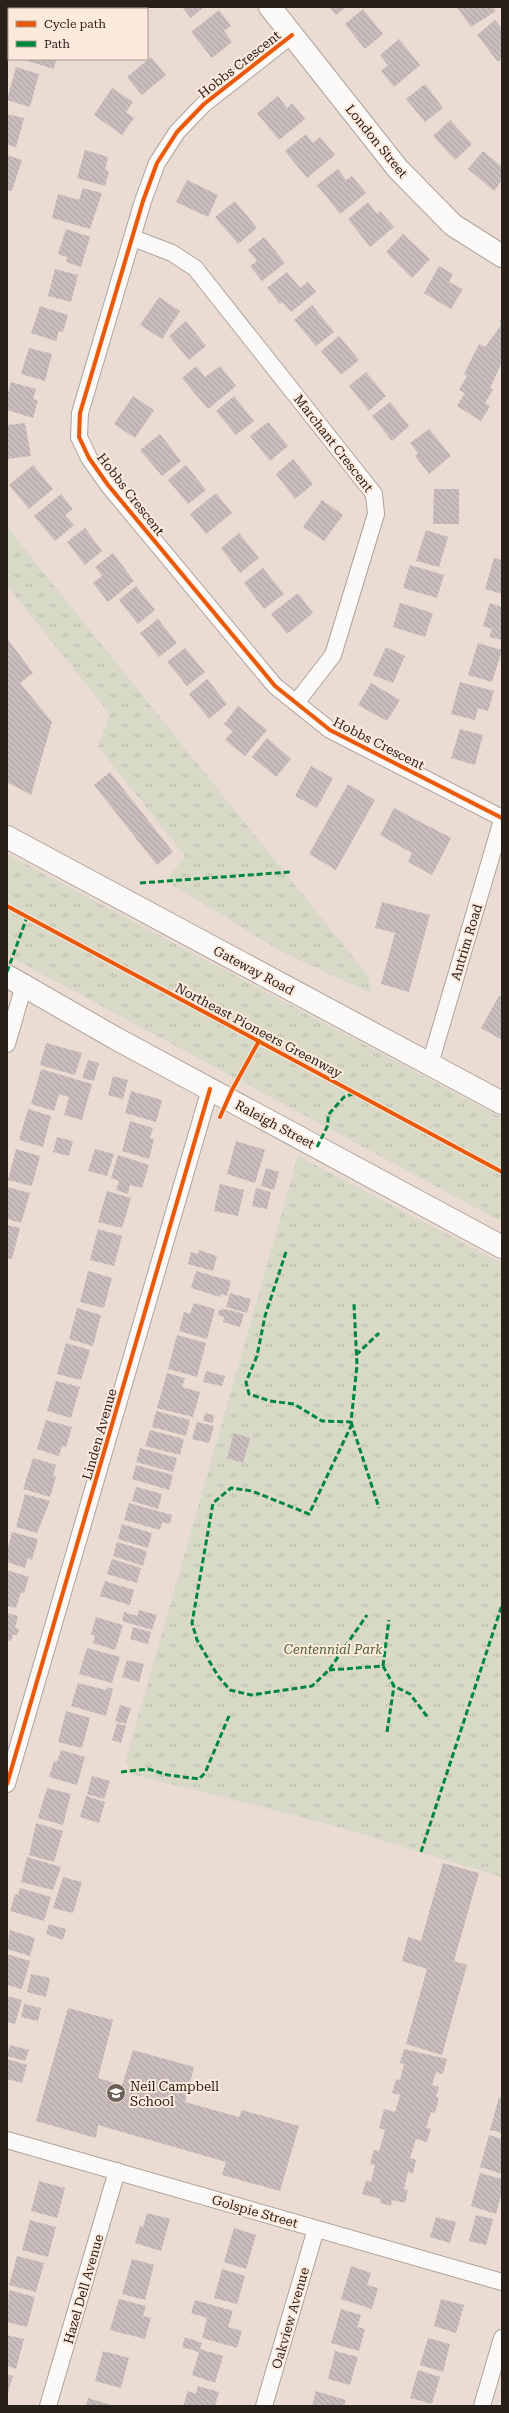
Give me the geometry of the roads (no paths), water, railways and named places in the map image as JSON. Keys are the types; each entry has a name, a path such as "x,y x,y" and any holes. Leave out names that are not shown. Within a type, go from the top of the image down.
{"street":[{"name":"London Street","path":"270,7 398,169 453,225 502,256"},
{"name":"Hobbs Crescent","path":"292,35 204,104 177,132 157,163 142,201 133,238 80,413 79,437 89,458 108,485 275,686 330,730 502,819"},
{"name":"Marchant Crescent","path":"133,238 172,253 195,268 374,494 376,514 333,656 296,703"},
{"name":"Antrim Road","path":"430,1064 502,819"},
{"name":"Gateway Road","path":"7,837 502,1103"},
{"path":"7,1044 16,980"},
{"name":"Raleigh Street","path":"16,980 115,1038 502,1247"},
{"name":"Linden Avenue","path":"7,1784 210,1089"},
{"name":"Golspie Street","path":"7,2140 502,2282"},
{"name":"Hazel Dell Avenue","path":"48,2406 117,2171"},
{"name":"Oakview Avenue","path":"264,2406 316,2229"},
{"path":"482,2406 502,2338"}],"place":[{"name":"Neil Campbell School","path":"116,2093"}],"park label":[{"name":"Centennial Park","path":"333,1649"}]}
